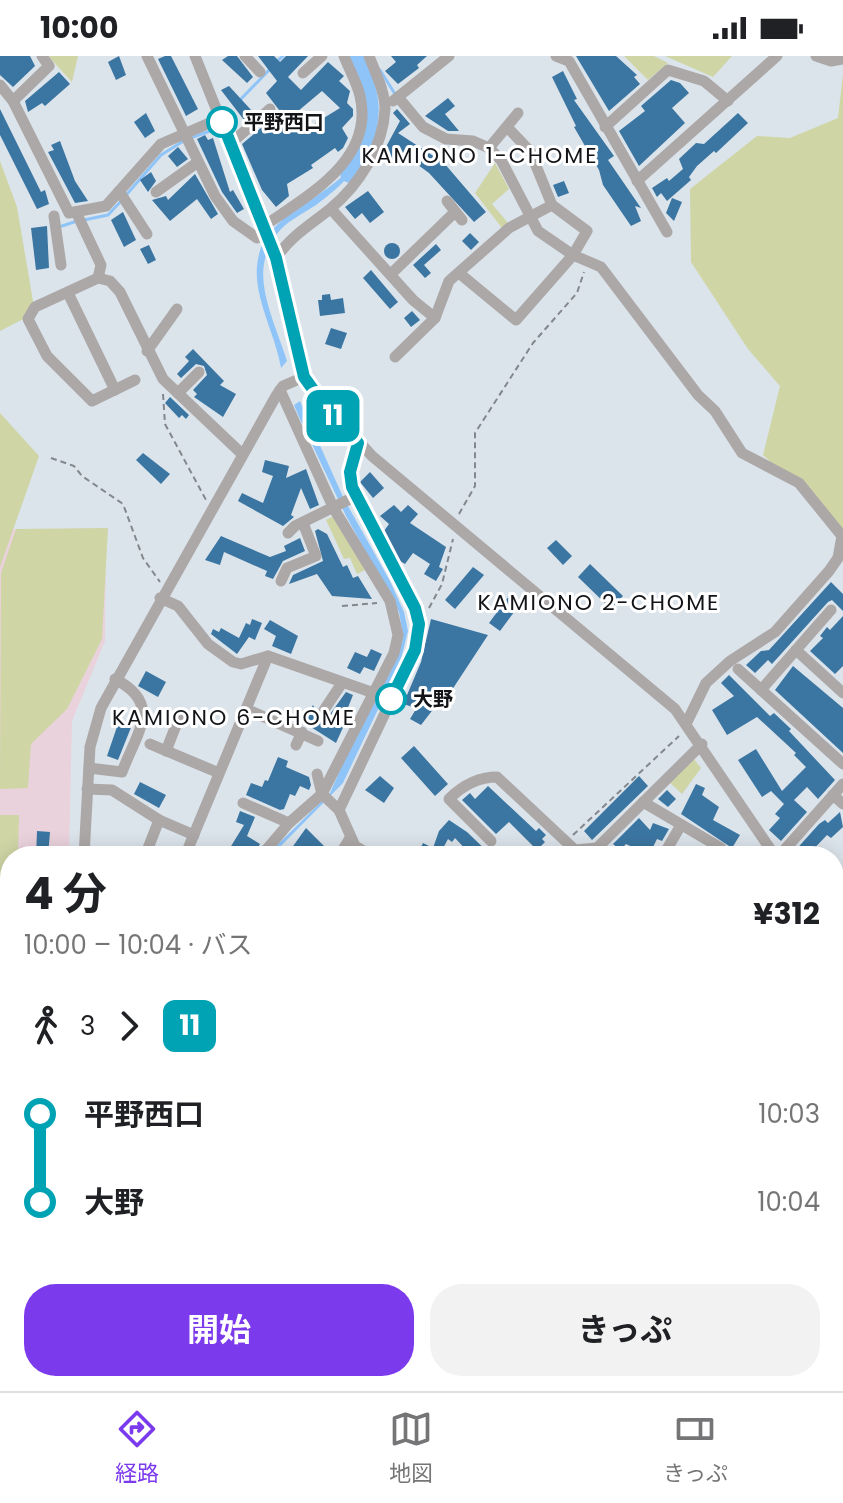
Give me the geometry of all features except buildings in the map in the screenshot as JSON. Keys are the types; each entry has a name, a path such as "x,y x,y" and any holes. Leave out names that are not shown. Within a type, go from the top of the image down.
{"street":[{"path":"13,101 49,66 42,56"},
{"path":"147,56 187,131 198,162 233,221 257,238 264,226 337,173 351,154 362,121 360,97 344,56"},
{"path":"245,56 260,72"},
{"path":"303,73 322,56"},
{"path":"276,258 291,236 331,209 363,175 379,140 385,107 369,56"},
{"path":"385,107 449,56"},
{"path":"556,56 569,61 667,232"},
{"path":"637,181 777,56"},
{"path":"816,56 831,61 843,59"},
{"path":"196,57 276,258 304,377 322,402 358,443 456,528 661,696 689,725 770,846"},
{"path":"605,127 668,70 704,81 728,101"},
{"path":"0,85 13,101 101,265 98,278"},
{"path":"398,97 423,127 446,139 473,141 489,148 501,160 538,231 573,255 601,267 698,395 715,411 742,453 799,483 842,536 838,558 829,571 775,632 730,661 706,683 689,725"},
{"path":"230,144 270,109"},
{"path":"489,148 518,113"},
{"path":"61,265 50,217 106,206 161,144 221,118"},
{"path":"459,273 516,320 573,255 587,231 552,205 530,151 507,127"},
{"path":"156,192 198,162"},
{"path":"119,191 147,234"},
{"path":"392,273 458,216 447,201"},
{"path":"395,357 435,318 449,281 509,228 552,205"},
{"path":"331,209 392,273 413,300 435,318"},
{"path":"135,380 92,401 47,356 28,319 35,307 98,278 110,281 120,292 163,379 242,454"},
{"path":"68,293 115,390"},
{"path":"147,351 177,309"},
{"path":"178,393 199,372"},
{"path":"84,846 87,789 96,719 163,593 280,390 304,377"},
{"path":"269,846 289,823 322,794 372,690 394,653 398,635 386,596 334,509 280,390"},
{"path":"336,806 415,650 418,616 356,496 350,472 358,443"},
{"path":"288,533 356,496"},
{"path":"281,581 287,568 316,556 303,523"},
{"path":"163,593 178,606 208,644 233,662 241,664 268,656 391,699"},
{"path":"761,690 831,610"},
{"path":"796,650 841,686"},
{"path":"189,846 268,656"},
{"path":"738,669 843,764"},
{"path":"89,768 122,772 145,715 143,702 132,688 115,679"},
{"path":"324,710 342,683"},
{"path":"246,709 318,741"},
{"path":"166,751 180,715"},
{"path":"296,745 302,732"},
{"path":"150,744 219,773"},
{"path":"599,846 702,744"},
{"path":"317,774 322,794 336,806 355,846"},
{"path":"491,841 449,799 459,789 483,777 497,777 570,846"},
{"path":"786,846 843,784"},
{"path":"87,789 112,790 159,820 194,835"},
{"path":"833,795 843,804"},
{"path":"643,802 718,846"},
{"path":"243,803 289,823"},
{"path":"149,846 159,820"},
{"path":"669,846 681,825"},
{"path":"345,846 350,838"}],"path":[{"path":"418,616 430,606 442,584 458,515 475,486 475,433 533,343 577,293 589,262"},
{"path":"163,379 165,424 212,508"},
{"path":"51,458 74,466 82,476 123,504 143,558 163,593"},
{"path":"342,606 377,603 386,596"},
{"path":"555,846 605,808 689,725"}],"shaded area":[{"path":"0,529 106,529 105,641 72,721 69,846 0,846"}],"green space":[{"path":"50,56 78,56 72,82 49,57"},
{"path":"624,56 654,56 668,63 648,80"},
{"path":"665,56 732,56 713,77"},
{"path":"843,74 843,530 763,455 780,386 748,349 691,262 690,189 757,136 790,138 838,118"},
{"path":"0,161 17,207 35,313 0,331"},
{"path":"495,163 509,189 492,204 508,223 502,228 475,193"},
{"path":"0,413 39,456 0,567"},
{"path":"335,515 365,570 357,574 350,558 344,559 326,520"},
{"path":"108,528 102,639 67,709 31,744 28,788 0,789 1,573 16,529"},
{"path":"692,757 701,768 682,794 668,781"},
{"path":"0,815 19,815 18,846 0,846"}],"water":[{"path":"352,56 358,56 371,101 372,121 362,157 336,189 279,231 265,259 266,297 287,361 281,368 262,304 257,266 266,239 284,219 332,185 352,166 366,140 367,104"},
{"path":"300,401 344,499 390,581 404,612 408,631 400,663 343,783 281,846 276,846 330,793 402,629 399,612 346,516 294,405"}],"waterway":[{"path":"276,62 283,56"},
{"path":"350,173 356,167 369,112 356,56"},
{"path":"240,100 271,68"},
{"path":"380,70 395,94"},
{"path":"193,137 213,130"},
{"path":"127,194 161,155 185,140"},
{"path":"84,220 108,215 122,200"},
{"path":"62,226 77,221"}],"bus line":[{"name":"11","path":"222,122 276,258 296,354 304,377 358,443 350,472 352,487 418,616 418,641 391,699"}],"place":[{"name":"平野西口","path":"222,122"},
{"name":"大野","path":"391,699"}],"district":[{"name":"KAMIONO 1-CHOME","path":"480,155"},
{"name":"KAMIONO 2-CHOME","path":"599,602"},
{"name":"KAMIONO 6-CHOME","path":"234,717"}]}
